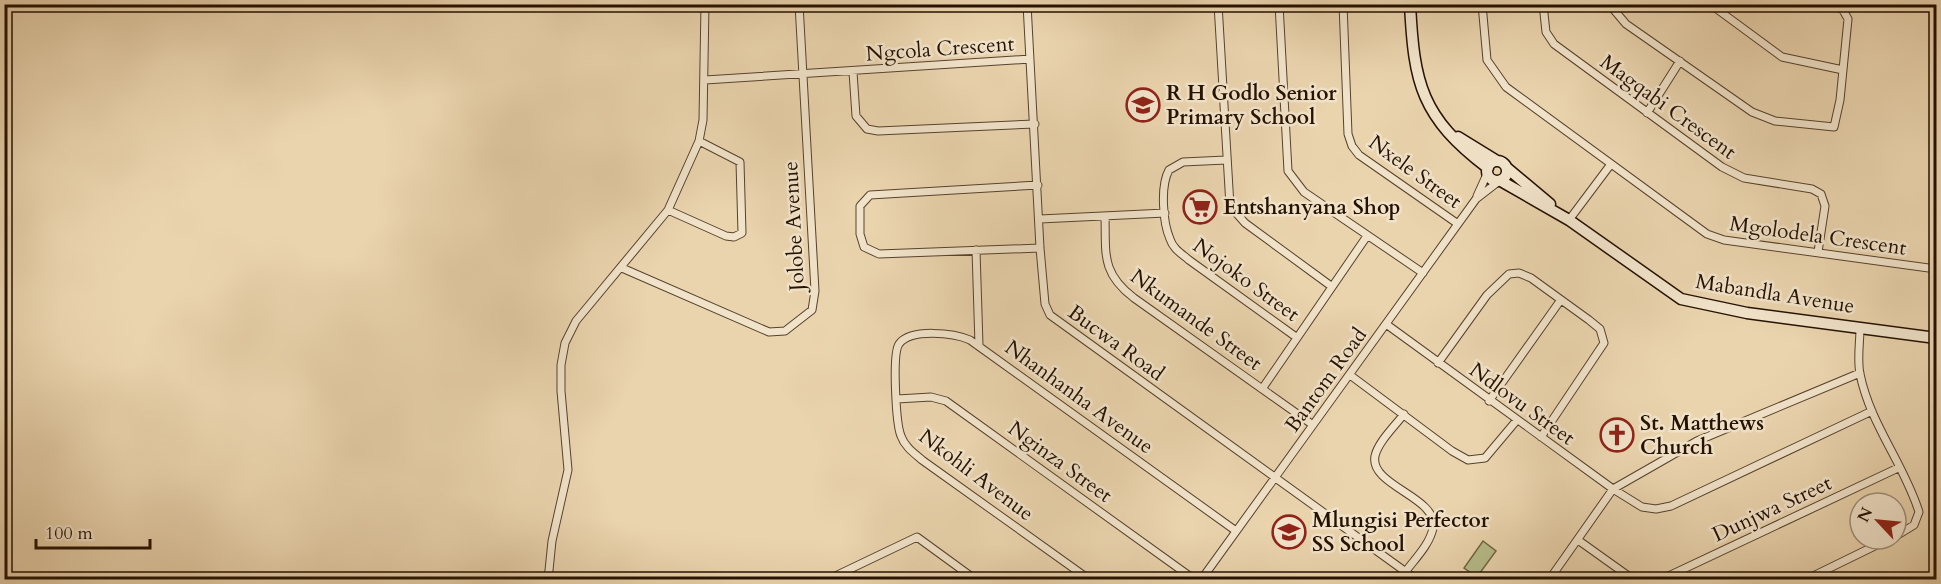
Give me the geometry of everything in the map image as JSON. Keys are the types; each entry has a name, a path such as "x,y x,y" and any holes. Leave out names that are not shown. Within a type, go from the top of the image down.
{"street":[{"path":"548,579 552,541 568,470 561,391 565,343 576,321 668,210 699,141 703,120 705,80 705,4"},
{"path":"799,4 802,74"},
{"path":"855,4 866,6 911,5"},
{"name":"Bucwa Road","path":"1028,4 1040,248 1044,304 1050,315 1417,579"},
{"path":"1218,4 1226,160 1232,211 1331,286"},
{"path":"1279,4 1288,171 1304,192 1423,273"},
{"name":"Nxele Street","path":"1343,4 1348,134 1352,146 1359,155 1458,224"},
{"path":"1410,4 1414,65 1418,81 1432,111 1450,133 1491,168"},
{"name":"Mgolodela Crescent","path":"1482,4 1485,49 1497,78 1522,101 1696,227 1714,237 1936,268"},
{"name":"Magqabi Crescent","path":"1543,4 1546,32 1554,44 1647,113 1738,176 1818,191 1823,197 1825,206 1818,252"},
{"path":"1609,4 1626,24 1740,105 1762,117 1834,127 1848,19 1839,6 1830,4"},
{"path":"1710,4 1782,57 1843,70"},
{"name":"Ngcola Crescent","path":"705,80 1030,59"},
{"path":"1647,113 1680,61"},
{"name":"Ngcola Crescent","path":"853,72 856,116 862,127 872,131 1035,124"},
{"name":"Jolobe Avenue","path":"622,268 770,332 785,331 813,310 815,291 802,74"},
{"path":"668,210 726,236 734,237 742,233 741,162 699,141"},
{"name":"Nojoko Street","path":"1226,160 1183,162 1173,165 1165,181 1169,239 1178,251 1296,337"},
{"path":"1565,218 1611,164"},
{"name":"Bantom Road","path":"1201,579 1476,199 1491,168"},
{"name":"Mabandla Avenue","path":"1565,218 1507,168 1491,168 1491,180 1500,181 1565,218 1681,299 1747,313 1936,338"},
{"path":"1500,181 1506,175 1507,168"},
{"name":"Bantom Road","path":"1476,199 1500,181"},
{"path":"1038,185 870,195 860,206 861,242 872,253 888,255 1040,248"},
{"path":"1040,219 1166,213"},
{"name":"Nkumande Street","path":"1105,216 1107,266 1114,280 1313,425"},
{"path":"1262,389 1367,236"},
{"name":"Nhanhanha Avenue","path":"976,250 979,345 1236,531"},
{"path":"1438,363 1487,295 1509,273 1519,273 1532,278 1600,329 1604,343 1541,437"},
{"path":"1489,401 1560,301"},
{"name":"Ndlovu Street","path":"1386,324 1612,489 1642,507 1663,508 1872,411"},
{"path":"1860,328 1860,373 1872,411 1919,512 1914,525 1908,529"},
{"name":"Nkohli Avenue","path":"979,345 961,336 947,333 906,338 898,345 896,353 897,399 900,435 912,451 1090,579"},
{"path":"1549,579 1612,489 1697,441 1860,373"},
{"path":"1350,375 1460,456 1474,460 1491,453 1517,420"},
{"name":"Nginza Street","path":"897,399 931,396 946,401 1195,579"},
{"path":"1404,414 1377,451 1375,460 1380,473 1421,504 1431,516 1433,530 1406,571"},
{"name":"Dunjwa Street","path":"1660,579 1898,468"},
{"path":"827,579 917,537 976,579"},
{"path":"1578,540 1635,579"},
{"path":"1805,579 1864,551"}],"green space":[{"path":"1483,541 1496,551 1477,577 1464,568"}],"place":[{"name":"R H Godlo Senior Primary School","path":"1143,105"},
{"name":"Entshanyana Shop","path":"1200,207"},
{"name":"St. Matthews Church","path":"1617,435"},
{"name":"Mlungisi Perfector SS School","path":"1289,532"}]}
